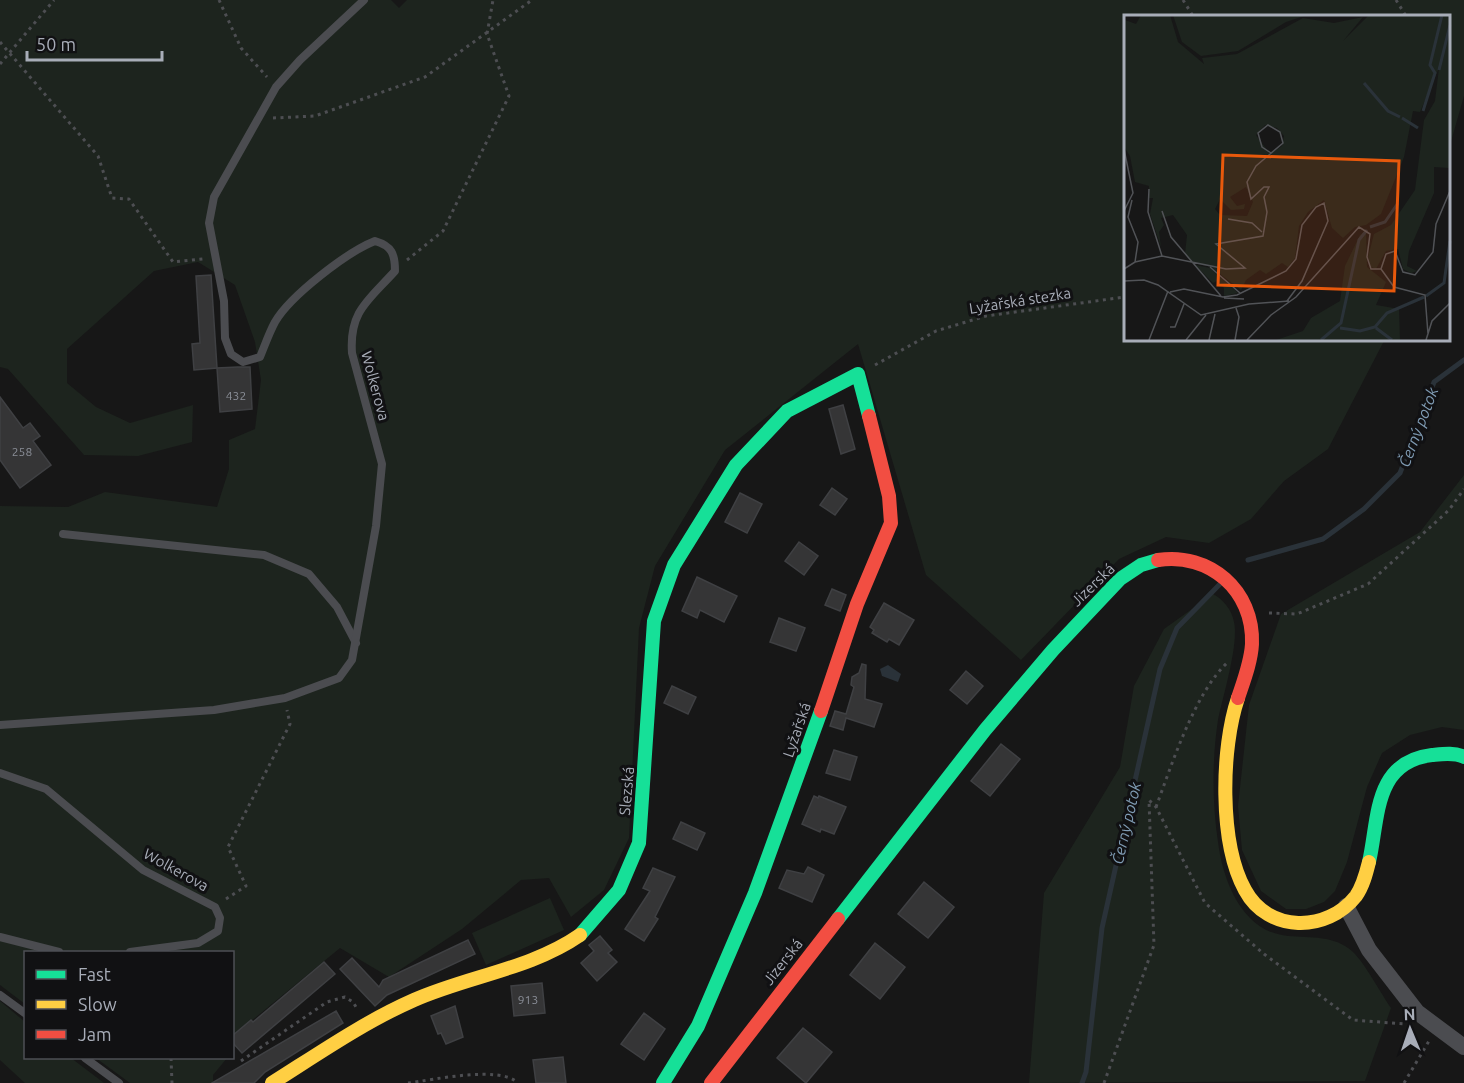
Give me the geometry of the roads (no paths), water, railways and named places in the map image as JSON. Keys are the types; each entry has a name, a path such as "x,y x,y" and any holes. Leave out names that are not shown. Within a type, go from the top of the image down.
{"street":[{"name":"Slezská","path":"272,1083 359,1029 415,1000 559,950 586,931 619,890 639,843 645,785 654,621 674,565 736,465 787,411 858,374"},
{"name":"Lyžařská","path":"663,1083 698,1026 755,893 799,775 857,604 891,523 889,496 858,374"},
{"name":"Jizerská","path":"711,1083 1023,685 1109,589 1136,568 1151,561 1175,557 1195,560 1215,568 1235,587 1249,613 1252,642 1248,668 1231,720 1224,812 1228,846 1238,876 1262,911 1279,921 1315,924 1346,906 1358,893 1364,880 1377,809 1388,782 1400,767 1414,759 1447,754 1464,757"},
{"path":"1346,906 1384,972 1417,1012 1464,1047"}],"lane":[{"name":"Wolkerova","path":"0,725 214,710 285,698 339,678 352,660 357,644 376,526 382,464 352,353 351,338 354,320 361,308 394,271 395,256 387,245 375,241 363,246 320,276 276,321 260,357 243,362 231,354 225,338 224,301 209,223 214,197 276,87 300,60 364,0"},
{"path":"63,534 264,555 309,574 337,607 357,644"},
{"name":"Wolkerova","path":"0,772 46,789 143,870 215,907 220,918 218,931 198,943 138,951"},
{"path":"0,937 55,951"},
{"path":"0,995 24,1013"},
{"path":"85,1059 119,1083"}],"waterway":[{"name":"Černý potok","path":"1248,560 1323,539 1364,509 1400,473 1434,382 1464,360"},
{"name":"Černý potok","path":"1082,1083 1086,1072 1102,928 1160,669 1177,628 1220,584"}]}
